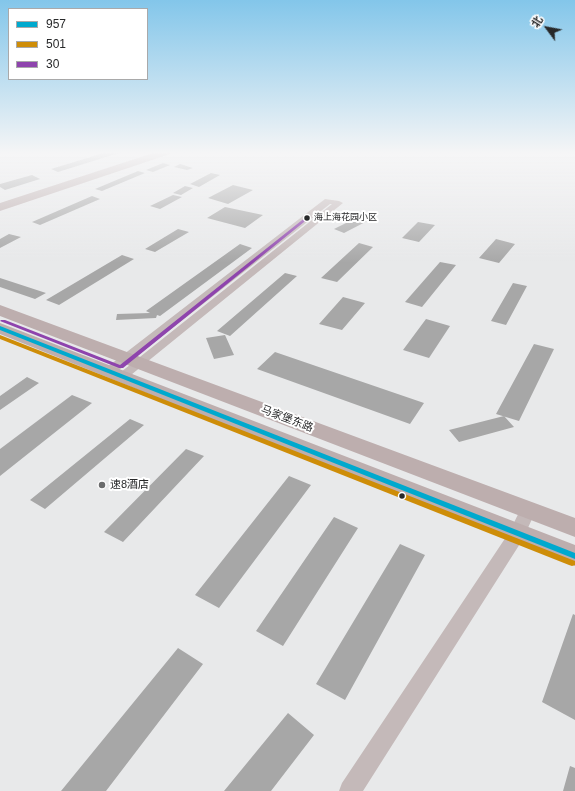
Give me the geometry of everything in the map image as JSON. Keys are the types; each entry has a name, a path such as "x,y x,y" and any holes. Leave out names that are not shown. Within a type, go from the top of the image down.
{"main road":[{"path":"0,202 40,189"},
{"path":"0,207 55,189"},
{"name":"马家堡东路","path":"0,310 124,367 517,534 575,556"},
{"name":"马家堡东路","path":"0,328 124,367 575,528"}],"street":[{"path":"328,201 339,203 124,367 328,201"},
{"path":"350,791 517,534 528,510"}],"building":[{"path":"95,189 107,189 102,191"},
{"path":"180,189 191,189 181,195 173,193"},
{"path":"225,189 253,190 228,204 208,198"},
{"path":"173,195 182,197 160,209 150,206"},
{"path":"92,196 100,199 40,225 32,222"},
{"path":"225,207 263,215 245,228 207,218"},
{"path":"366,213 375,217 344,233 334,229"},
{"path":"418,222 435,225 419,242 402,238"},
{"path":"178,229 189,232 155,252 145,249"},
{"path":"9,234 21,237 0,248 0,239"},
{"path":"496,239 515,244 499,263 479,258"},
{"path":"359,243 373,247 337,282 321,278"},
{"path":"240,244 252,248 160,316 157,315 156,318 116,320 117,314 150,313 146,311"},
{"path":"122,255 134,259 59,305 46,300"},
{"path":"440,262 456,265 422,307 405,302"},
{"path":"285,273 297,276 230,336 217,331"},
{"path":"0,278 46,293 35,299 0,287"},
{"path":"513,283 527,286 506,325 491,321"},
{"path":"343,297 365,303 342,330 319,324"},
{"path":"426,319 450,326 429,358 403,350"},
{"path":"225,335 234,355 214,359 206,338"},
{"path":"534,344 554,349 519,421 496,414"},
{"path":"275,352 424,403 410,424 257,369"},
{"path":"27,377 39,383 0,410 0,396"},
{"path":"72,395 92,403 0,476 0,449"},
{"path":"504,416 514,427 459,442 449,430"},
{"path":"130,419 144,425 45,509 30,500"},
{"path":"186,449 204,456 123,542 104,532"},
{"path":"289,476 311,485 219,608 195,595"},
{"path":"334,517 358,528 283,646 256,631"},
{"path":"400,544 425,555 345,700 316,684"},
{"path":"573,614 575,615 575,720 542,702"},
{"path":"178,648 203,664 106,791 61,791"},
{"path":"288,713 314,735 271,791 224,791"},
{"path":"570,766 575,768 575,791 563,791"}],"transit line":[{"name":"30","path":"3,321 121,367 307,218"},
{"name":"957","path":"0,328 575,556"},
{"name":"501","path":"0,337 572,563"}],"place":[{"name":"海上海花园小区","path":"307,218"},
{"name":"速8酒店","path":"102,485"}]}
